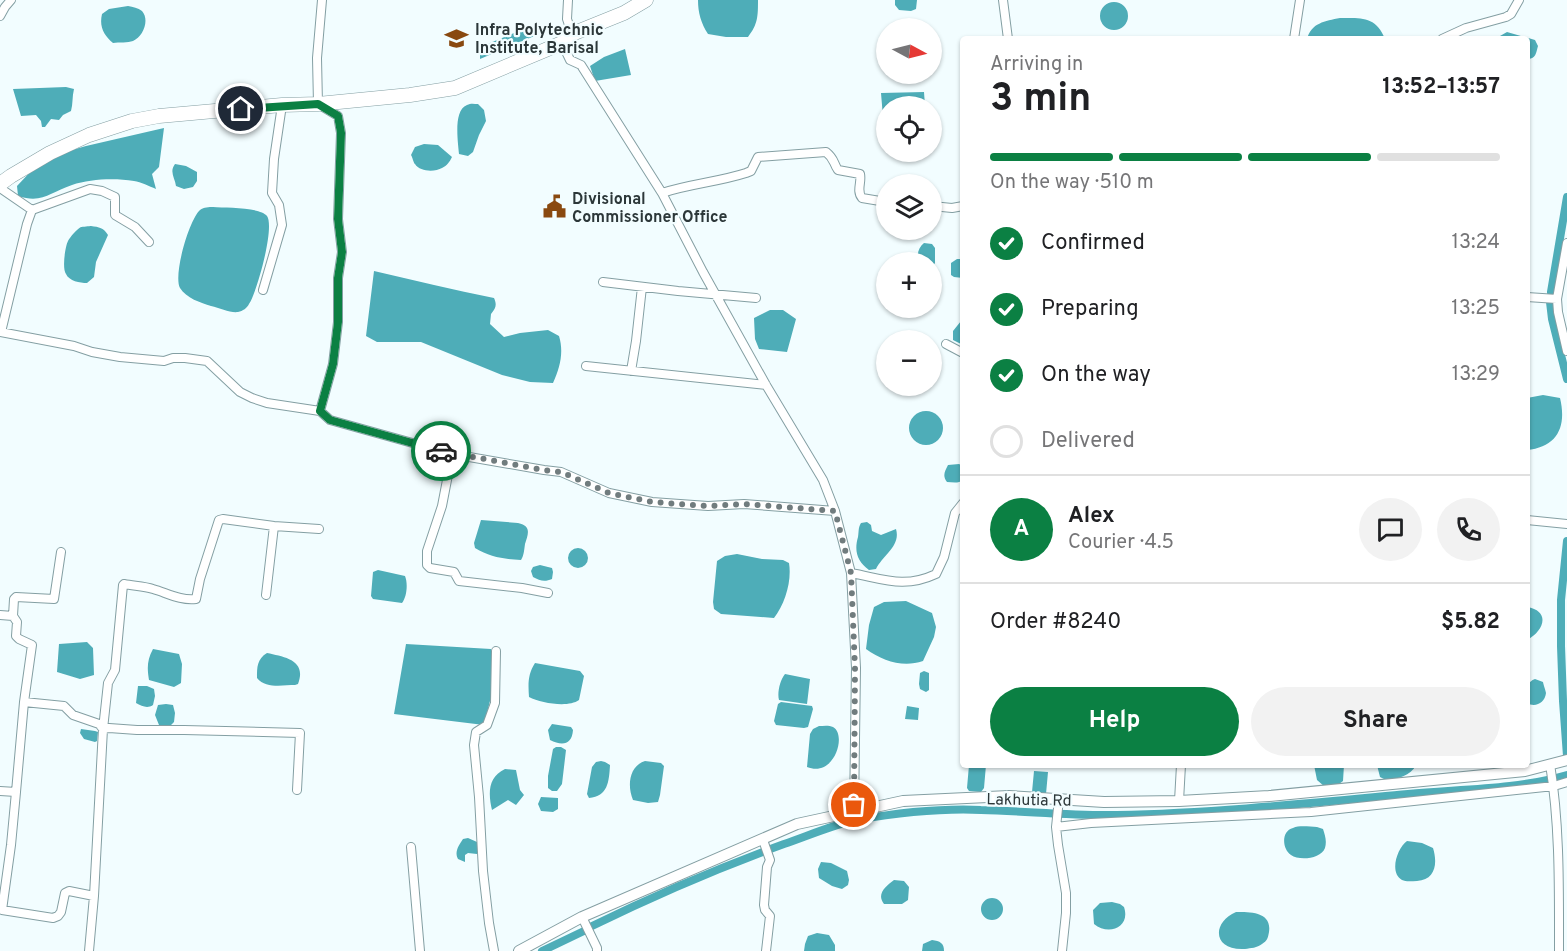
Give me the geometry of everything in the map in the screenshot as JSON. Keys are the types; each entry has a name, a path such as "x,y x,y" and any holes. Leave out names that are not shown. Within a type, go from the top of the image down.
{"highway":[{"path":"2,188 11,176 50,153 89,135 132,121 159,116 410,95 454,88 624,13 646,0"}],"street":[{"path":"0,16 11,0"},
{"path":"320,411 333,364 338,322 338,278 342,252 338,219 341,133 338,116 318,104 317,58 322,0"},
{"path":"568,0 567,38 570,60 581,65 662,193 766,385 823,480 835,511 851,573 855,668 854,812"},
{"path":"1003,0 1008,36"},
{"path":"1294,36 1300,0"},
{"path":"1449,36 1466,28 1506,17 1511,14 1519,0"},
{"path":"263,290 282,225 279,205 272,193 274,159 282,105"},
{"path":"662,193 679,187 709,183 746,173 751,171 758,157 826,152 834,160 838,170 860,174 859,191 862,198 876,200"},
{"path":"2,188 32,210"},
{"path":"32,210 90,189 102,191 115,196 115,215 135,227 149,242"},
{"path":"942,207 960,207"},
{"path":"32,210 1,332 120,357 164,361 173,358 207,361 240,392 267,403 320,411 330,420 452,454 561,472 609,493 652,502 708,506 744,504 835,511"},
{"path":"1567,243 1557,299 1567,351"},
{"path":"603,282 756,298"},
{"path":"631,371 642,287"},
{"path":"1530,297 1557,299"},
{"path":"945,344 960,352"},
{"path":"586,366 766,385"},
{"path":"452,454 442,506 427,551 427,566 454,572 459,581 548,593"},
{"path":"851,573 906,584 927,579 936,574 944,557 955,513 960,507"},
{"path":"89,951 103,729 108,683 115,670 123,585 152,588 173,596 196,599 219,520 319,529"},
{"path":"1530,520 1567,524"},
{"path":"266,595 274,526"},
{"path":"61,552 54,599 16,597 14,599 13,616 17,622 17,638 32,645 2,910 53,918 61,912 65,893 69,891 94,896"},
{"path":"0,615 13,616"},
{"path":"494,951 483,871 474,745 476,732 487,725 495,702 496,651"},
{"path":"24,702 64,706 72,716 99,724 103,729"},
{"path":"103,729 300,733 297,790"},
{"name":"Lakhutia Rd","path":"519,951 582,917 797,824 903,801 1009,796 1058,803 1179,801 1269,796 1525,771 1567,760"},
{"path":"1550,764 1554,786 1557,837 1559,951"},
{"path":"1179,801 1181,768"},
{"path":"1056,823 1311,812 1554,786 1567,782"},
{"path":"0,791 16,792"},
{"path":"1058,803 1056,823 1066,893 1062,951"},
{"path":"763,840 770,860 764,905 771,919 766,951"},
{"path":"411,847 420,951"},
{"path":"582,917 597,951"}],"water":[{"path":"698,0 758,0 756,24 748,37 708,34 700,18"},
{"path":"895,0 917,0 916,9 899,10 895,5"},
{"path":"1114,2 1124,6 1128,16 1124,26 1114,30 1104,26 1100,16 1104,6"},
{"path":"128,6 142,11 145,19 144,28 140,36 133,41 113,43 103,30 102,14 109,9"},
{"path":"1340,18 1367,20 1377,26 1384,36 1308,36 1315,26"},
{"path":"531,26 539,34 480,59 480,47"},
{"path":"1507,32 1521,36 1500,36"},
{"path":"1530,39 1535,40 1538,46 1534,57 1530,59"},
{"path":"625,49 631,75 595,81 590,66 604,57"},
{"path":"66,87 74,89 72,108 59,120 51,119 45,127 42,127 36,115 21,116 13,89"},
{"path":"924,92 924,96 881,96 881,93"},
{"path":"478,104 484,110 486,121 473,152 468,156 459,154 457,127 460,113 467,105"},
{"path":"164,128 159,167 152,174 156,189 134,181 102,180 72,185 40,198 18,196 17,186 34,168 65,152"},
{"path":"424,144 438,145 452,157 447,165 432,171 417,167 411,155 415,147"},
{"path":"175,164 186,166 197,172 197,181 193,187 184,189 176,186 172,172"},
{"path":"213,207 257,211 267,216 269,222 267,246 256,287 248,305 238,312 194,300 183,292 178,281 180,260 191,225 200,210"},
{"path":"91,226 101,228 108,235 96,262 94,277 87,283 78,282 67,276 65,271 66,248 69,239 78,229"},
{"path":"924,243 932,244 935,252 918,252"},
{"path":"960,259 960,278 951,275 951,263"},
{"path":"374,271 494,298 496,306 491,314 490,324 504,337 548,330 559,336 560,360 553,383 530,382 502,375 421,342 377,342 366,336"},
{"path":"770,310 783,310 796,319 787,352 759,349 755,339 754,318"},
{"path":"960,322 960,344 953,340 953,331"},
{"path":"1543,395 1560,398 1562,418 1561,426 1552,440 1546,445 1530,449 1530,397"},
{"path":"926,411 938,416 943,428 938,440 926,445 914,440 909,428 914,416"},
{"path":"960,464 960,481 947,482 945,480 948,465"},
{"path":"481,520 518,523 527,528 528,534 521,560 497,557 475,548 474,543"},
{"path":"867,522 871,525 872,531 881,535 896,529 897,535 894,545 876,569 869,570 859,559 856,547 860,525"},
{"path":"578,548 585,551 588,558 585,565 578,568 571,565 568,558 571,551"},
{"path":"737,554 783,560 789,563 787,592 774,618 721,614 714,609 717,561 725,556"},
{"path":"540,565 552,568 552,579 542,581 533,577 531,571 533,567"},
{"path":"378,570 405,576 406,590 402,603 373,599 371,596 373,572"},
{"path":"906,601 932,613 936,627 923,661 908,664 886,660 866,649 874,607 884,602"},
{"path":"1530,608 1535,609 1542,617 1541,627 1530,638"},
{"path":"87,642 93,648 94,675 80,679 57,672 59,644"},
{"path":"406,644 491,649 495,681 484,725 394,714"},
{"path":"153,649 179,654 182,664 181,683 174,687 149,680 148,664"},
{"path":"267,653 287,658 297,665 300,676 298,684 270,685 257,678 259,661"},
{"path":"535,663 580,671 584,676 579,700 568,704 554,704 529,697 529,679"},
{"path":"924,671 929,673 929,690 926,692 920,689 919,684 920,673"},
{"path":"785,674 810,679 807,704 779,700 779,687"},
{"path":"1535,679 1543,682 1546,693 1542,702 1536,705 1530,704 1531,681"},
{"path":"138,686 154,689 153,705 147,707 136,703"},
{"path":"781,702 812,706 808,727 776,725 774,721 778,704"},
{"path":"158,705 173,705 175,713 174,722 169,727 159,725 155,715"},
{"path":"907,706 919,708 918,720 905,719"},
{"path":"552,724 571,727 573,730 571,739 566,743 550,740 548,730"},
{"path":"819,726 833,727 839,738 836,754 825,766 817,769 807,767 810,734"},
{"path":"81,729 98,732 97,741 84,739 80,733"},
{"path":"556,747 566,750 562,784 557,791 552,791 548,788 548,776 553,749"},
{"path":"601,761 610,765 608,782 604,791 589,798 587,794 592,767 596,762"},
{"path":"645,761 661,763 664,766 658,802 633,800 631,795 630,783 633,772"},
{"path":"969,768 986,768 984,788 981,792 969,791 967,788"},
{"path":"1315,768 1344,768 1343,781 1339,784 1325,787 1317,780"},
{"path":"1378,768 1414,768 1399,778 1386,780 1380,777"},
{"path":"505,769 516,770 520,790 524,795 516,805 508,800 492,810 490,798 492,781 499,772"},
{"path":"1034,771 1048,772 1046,794 1032,792"},
{"path":"541,797 558,798 558,809 553,812 541,811 538,804"},
{"path":"1299,827 1323,829 1326,840 1323,852 1315,857 1304,858 1295,857 1288,852 1284,840 1289,830"},
{"path":"468,838 477,842 477,854 465,855 465,862 458,859 457,851 463,839"},
{"path":"1407,841 1422,843 1433,848 1435,865 1428,878 1407,881 1398,877 1396,860 1400,849"},
{"path":"821,862 831,863 847,871 848,885 842,889 819,878 818,869"},
{"path":"894,880 904,881 909,887 908,900 902,904 884,904 882,894"},
{"path":"992,898 1000,901 1003,909 1000,917 992,920 984,917 981,909 984,901"},
{"path":"1112,902 1124,907 1124,920 1117,928 1100,928 1094,924 1093,910 1100,903"},
{"path":"1236,912 1259,914 1267,920 1269,932 1265,942 1245,949 1227,946 1221,941 1219,929 1222,923"},
{"path":"817,933 829,935 835,945 835,951 804,951 808,936"},
{"path":"932,940 941,943 944,951 922,951 923,944"}],"waterway":[{"path":"1551,292 1567,197"},
{"path":"1550,302 1567,379"},
{"path":"1567,541 1561,600 1563,701 1567,756"},
{"path":"590,927 662,893 735,863 830,828 871,817 950,810 1100,815 1190,812 1488,788 1528,784 1567,775"},
{"path":"542,951 586,930"}],"way so far":[{"path":"441,451 561,472 609,493 652,502 708,506 744,504 835,511 851,573 854,615 856,723 854,805"}],"place":[{"name":"Infra Polytechnic Institute, Barisal","path":"457,38"},
{"name":"Divisional Commissioner Office","path":"554,207"}],"route":[{"path":"241,109 318,104 338,116 341,133 338,219 342,252 338,278 338,322 333,364 320,411 330,420 441,451"}]}
